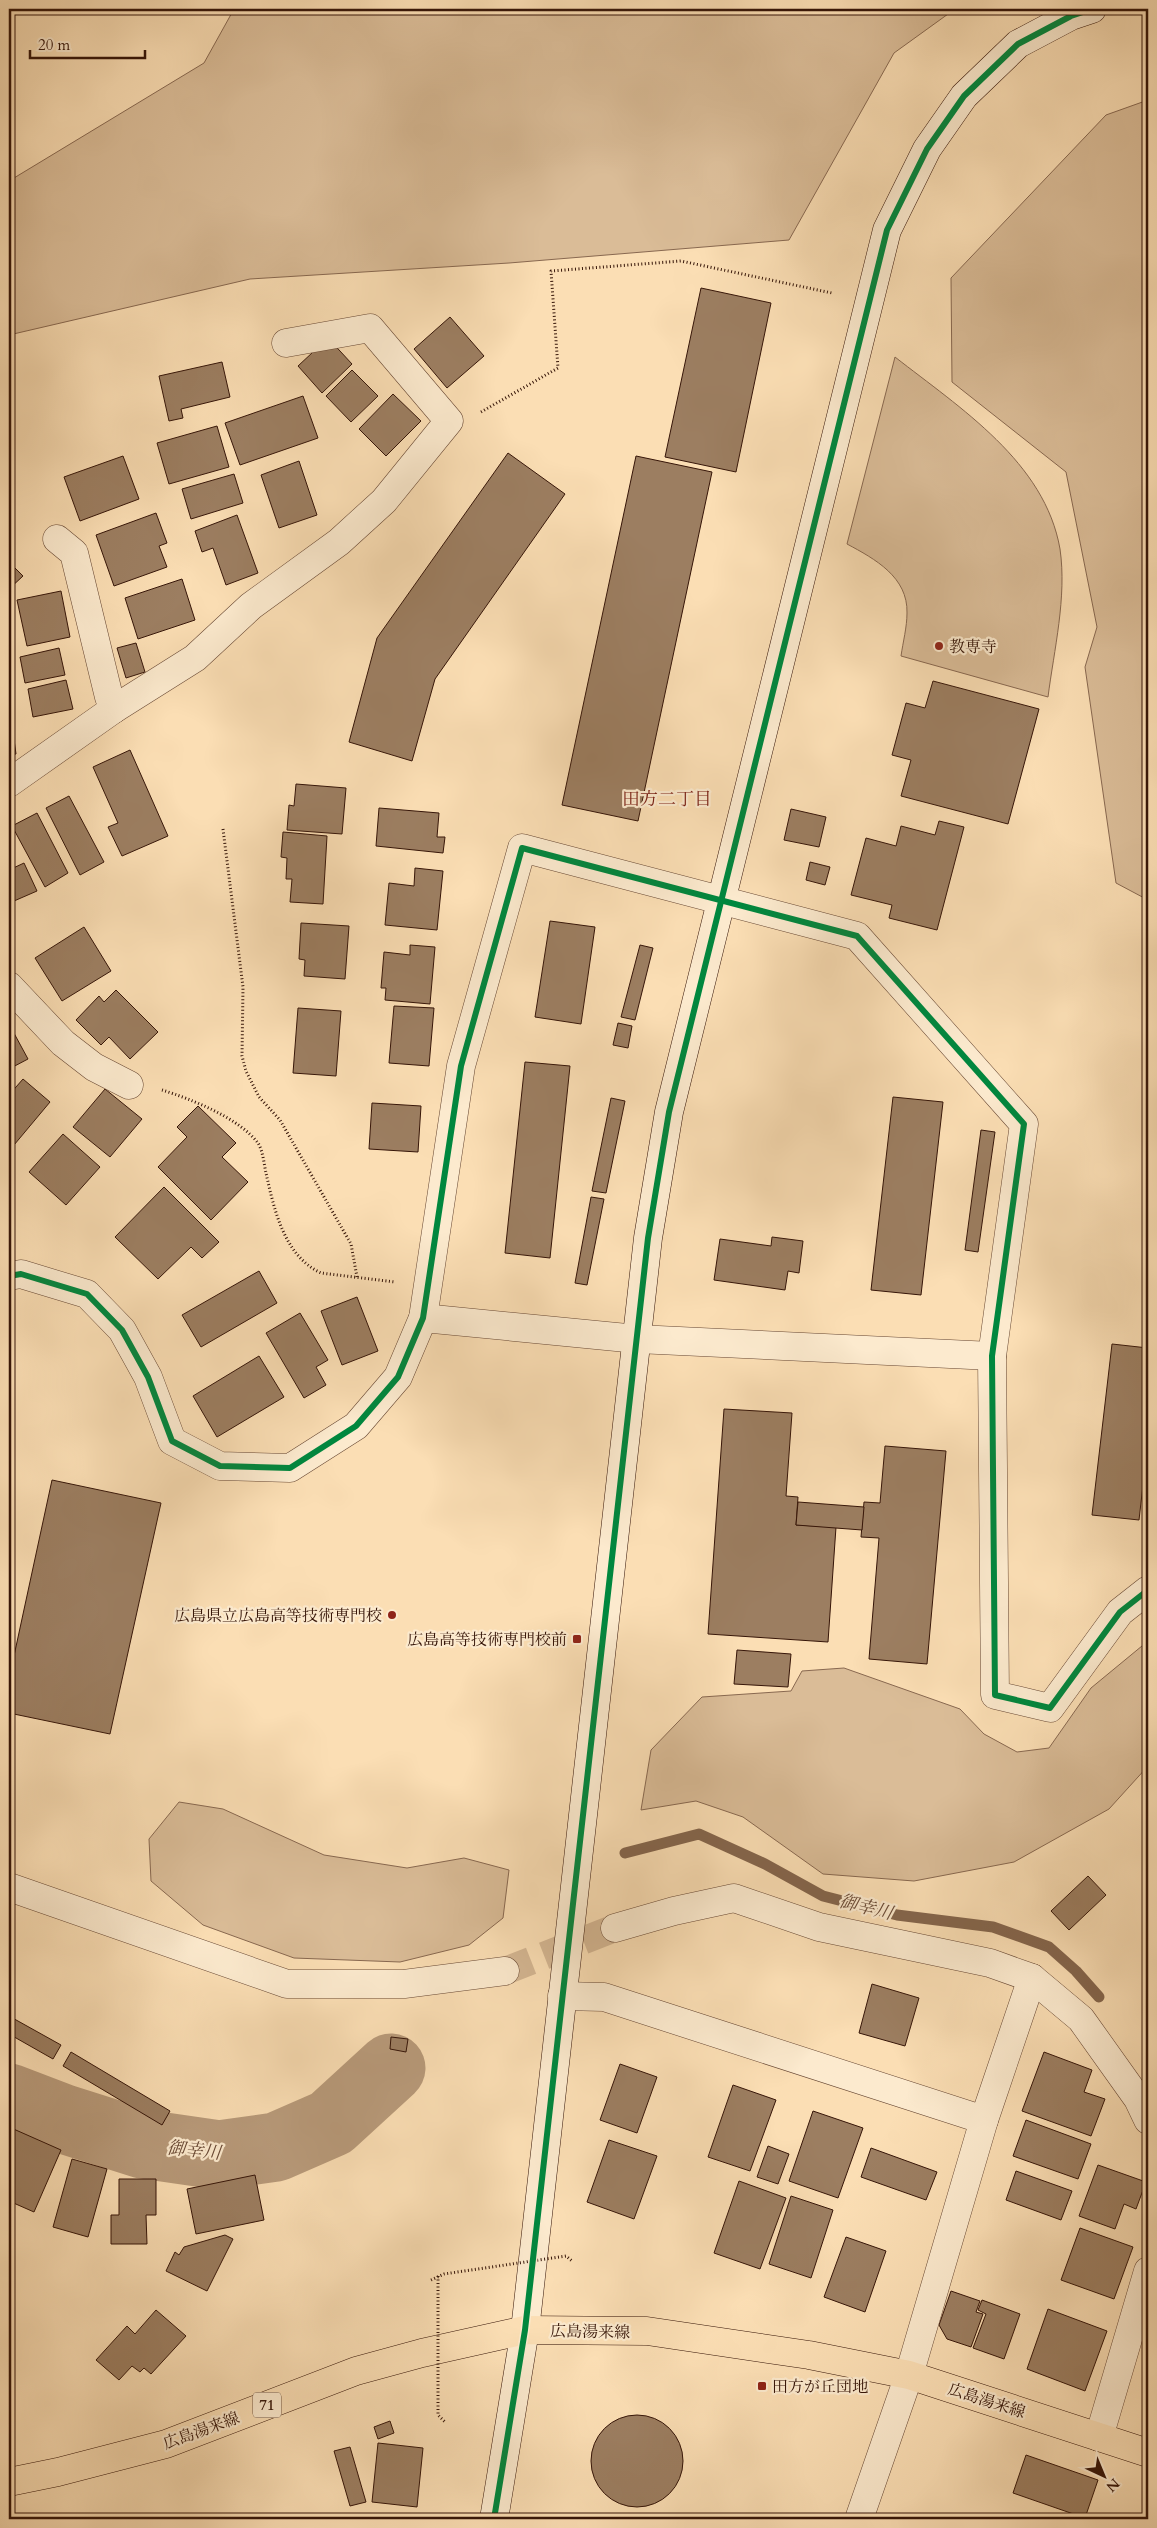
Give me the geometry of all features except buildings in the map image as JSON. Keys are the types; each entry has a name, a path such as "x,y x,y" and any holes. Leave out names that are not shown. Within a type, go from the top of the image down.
{"main road":[{"name":"広島湯来線","path":"9,2482 58,2472 166,2444 356,2372 422,2353 525,2330 647,2331 809,2355 909,2375 1148,2453"}],"street":[{"path":"494,2519 525,2330 648,1238 669,1112 887,230 928,149 964,96 1018,44 1071,16 1092,9"},
{"path":"9,783 114,708 195,658 251,606 339,542 384,501 449,421 370,328 286,343"},
{"path":"57,539 74,553 109,696 114,708"},
{"path":"9,1276 21,1274 87,1294 122,1330 148,1377 172,1441 220,1466 290,1468 356,1426 398,1377 423,1318 461,1066 522,848 857,936 1024,1124 992,1356 995,1695 1050,1708 1120,1612 1148,1590"},
{"path":"9,986 63,1043 94,1067 129,1085"},
{"path":"423,1318 637,1339 992,1356"},
{"path":"9,1887 287,1984 404,1984 505,1971"},
{"path":"615,1928 674,1911 734,1898 819,1927 990,1963 1032,1978 1081,2019 1145,2104"},
{"path":"859,2519 909,2375 984,2120 1032,1978"},
{"path":"562,1996 604,1997 984,2120"},
{"path":"1099,2437 1148,2271"}],"path":[{"path":"449,421 464,422 558,368 551,271 681,262 832,293"},
{"path":"224,830 243,987 242,1056 246,1071 259,1097 280,1120 351,1244 357,1277"},
{"path":"129,1085 146,1085 170,1092 206,1107 249,1132 260,1146 278,1220 287,1239 310,1268 321,1273 428,1286"},
{"path":"432,2280 438,2276 566,2256 572,2261"},
{"path":"438,2276 438,2415 446,2424"}],"shaded area":[{"path":"234,9 955,9 894,53 789,240 509,263 250,279 9,335 9,181 204,63"},
{"path":"1148,100 1148,900 1116,883 1085,667 1097,627 1066,472 952,382 951,278 1106,115"},
{"path":"895,357 972,417 996,440 1018,463 1037,489 1051,518 1060,549 1062,586 1059,623 1048,697 901,656 907,613 906,600 902,589 896,579 879,563 847,544"},
{"path":"1148,1641 1148,1766 1109,1809 1014,1862 914,1881 823,1874 743,1817 696,1801 641,1810 651,1750 702,1697 791,1691 802,1671 844,1668 960,1709 984,1734 1017,1752 1049,1748 1091,1688"},
{"path":"179,1802 223,1809 324,1855 407,1868 464,1858 509,1870 503,1918 469,1945 400,1962 294,1958 203,1925 151,1881 149,1839"}],"waterway":[{"name":"御幸川","path":"625,1853 699,1834 765,1864 823,1896 897,1915 993,1927 1049,1947 1076,1971 1099,1997"},
{"name":"御幸川","path":"9,2098 64,2119 143,2144 219,2155 276,2147 331,2123 391,2068"}],"tunnel":[{"path":"505,1971 615,1928"}],"cycle path":[{"path":"494,2519 525,2330 648,1238 669,1112 887,230 927,149 964,96 1018,44 1071,16 1092,9"},
{"path":"9,1276 21,1274 87,1294 122,1330 148,1377 172,1441 220,1466 290,1468 356,1426 398,1377 423,1318 461,1066 522,848 857,936 1024,1124 992,1356 995,1695 1050,1708 1120,1612 1148,1590"}],"place":[{"name":"教専寺","path":"939,646"},
{"name":"広島県立広島高等技術専門校","path":"392,1615"},
{"name":"広島高等技術専門校前","path":"577,1639"},
{"name":"田方が丘団地","path":"762,2386"}],"district":[{"name":"田方二丁目","path":"667,799"}]}
